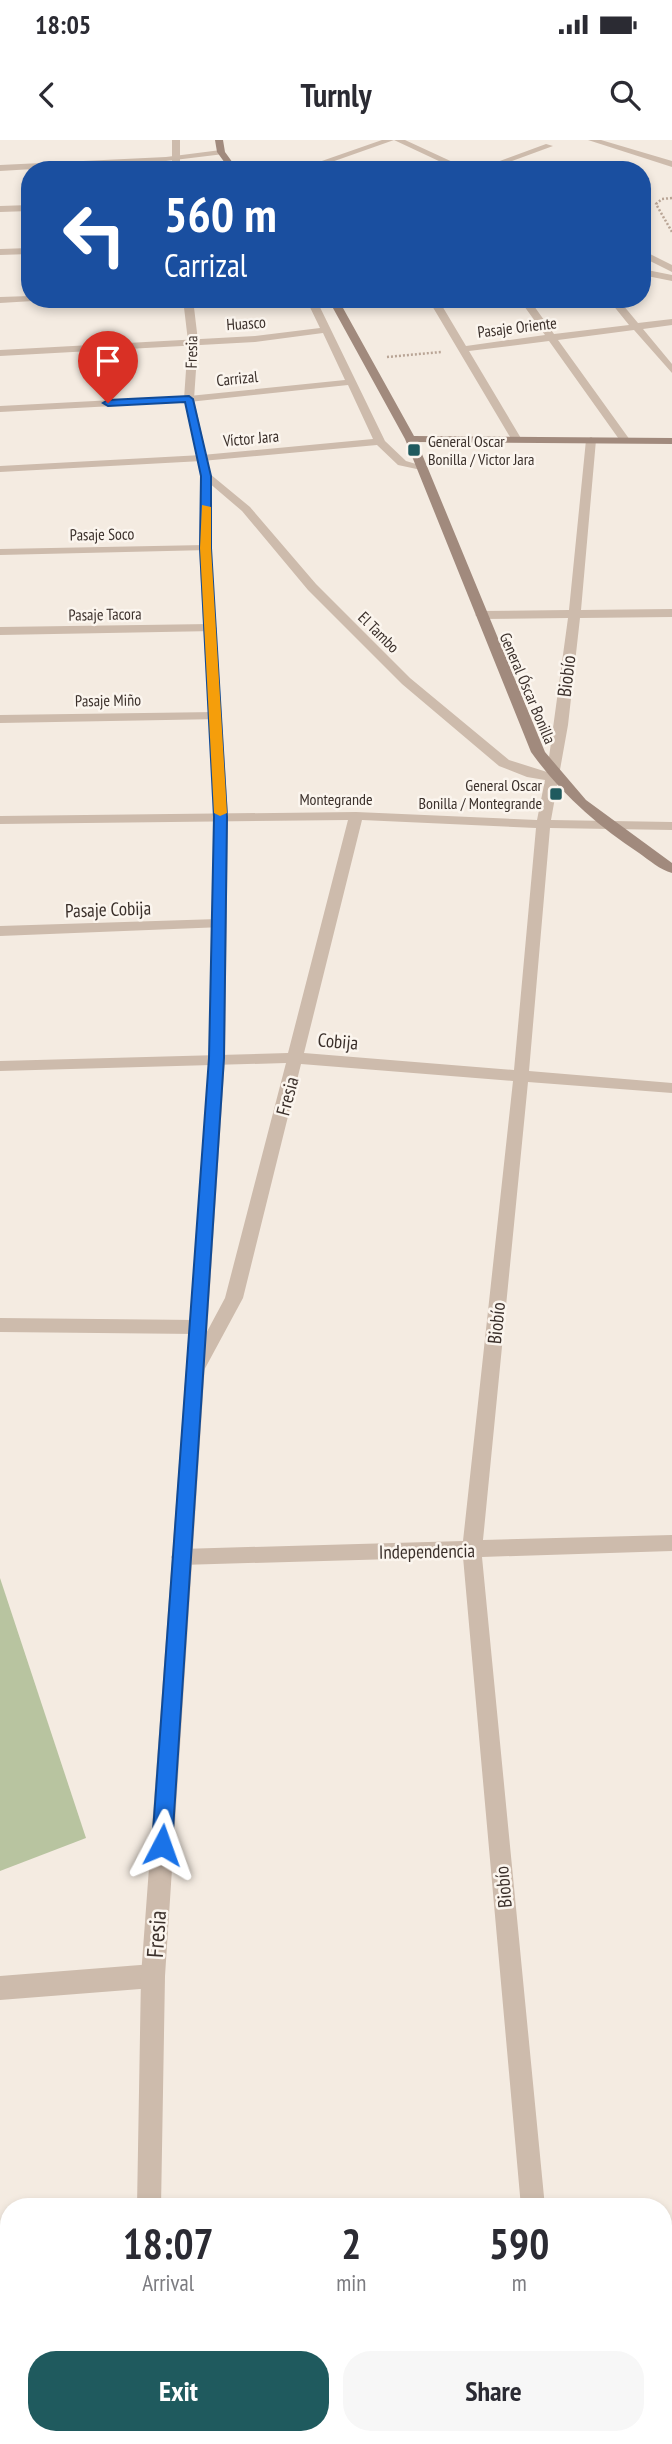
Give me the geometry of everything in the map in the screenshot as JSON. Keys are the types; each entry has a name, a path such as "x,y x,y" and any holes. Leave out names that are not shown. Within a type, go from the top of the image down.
{"main road":[{"path":"219,140 221,152 228,161"},
{"name":"General Óscar Bonilla","path":"338,308 410,439 538,752 553,777 578,802 672,869"},
{"path":"410,439 672,441"}],"street":[{"path":"176,140 176,161"},
{"path":"327,161 390,140"},
{"path":"398,140 446,161"},
{"path":"592,140 672,164"},
{"path":"505,161 549,146"},
{"path":"106,161 221,152"},
{"path":"0,167 21,166"},
{"path":"0,209 21,208"},
{"path":"0,252 21,251"},
{"path":"651,258 672,269"},
{"path":"651,274 672,278"},
{"path":"0,300 21,299"},
{"name":"Fresia","path":"149,2198 153,1976 216,1058 221,817 205,548 206,476 189,399 193,341 189,308"},
{"path":"316,308 380,442 402,463 422,469"},
{"path":"438,308 517,440"},
{"path":"530,308 625,440"},
{"path":"621,308 672,370"},
{"name":"Pasaje Oriente","path":"463,349 672,322"},
{"name":"Huasco","path":"0,353 255,339 327,330"},
{"name":"Carrizal","path":"0,409 189,399 351,382"},
{"name":"Biobío","path":"532,2198 472,1549 544,824 553,777 574,614 591,440"},
{"name":"Víctor Jara","path":"0,469 202,458 380,442"},
{"name":"El Tambo","path":"206,476 246,509 312,587 406,681 504,763 532,774 553,777"},
{"name":"Pasaje Soco","path":"0,552 205,548"},
{"path":"481,615 672,613"},
{"name":"Pasaje Tacora","path":"0,631 211,628"},
{"name":"Pasaje Miño","path":"0,719 216,716"},
{"name":"Fresia","path":"196,1368 234,1297 297,1058 356,816"},
{"name":"Montegrande","path":"0,820 356,816 672,826"},
{"name":"Pasaje Cobija","path":"0,932 218,924"},
{"name":"Cobija","path":"0,1066 216,1058 297,1058 672,1088"},
{"path":"0,1325 196,1328"},
{"name":"Independencia","path":"181,1557 672,1543"},
{"path":"0,1988 153,1976"}],"path":[{"path":"672,198 662,199 656,204 672,232"},
{"name":"Pasaje Oriente","path":"366,360 463,349"}],"green space":[{"path":"0,1578 86,1838 0,1871"}],"slow traffic":[{"path":"206,507 205,548 220,813"}],"place":[{"name":"General Oscar Bonilla / Victor Jara","path":"414,450"},
{"name":"General Oscar Bonilla / Montegrande","path":"556,794"}],"route":[{"path":"108,403 189,399 206,476 205,548 221,817 216,1058 162,1845"}]}
